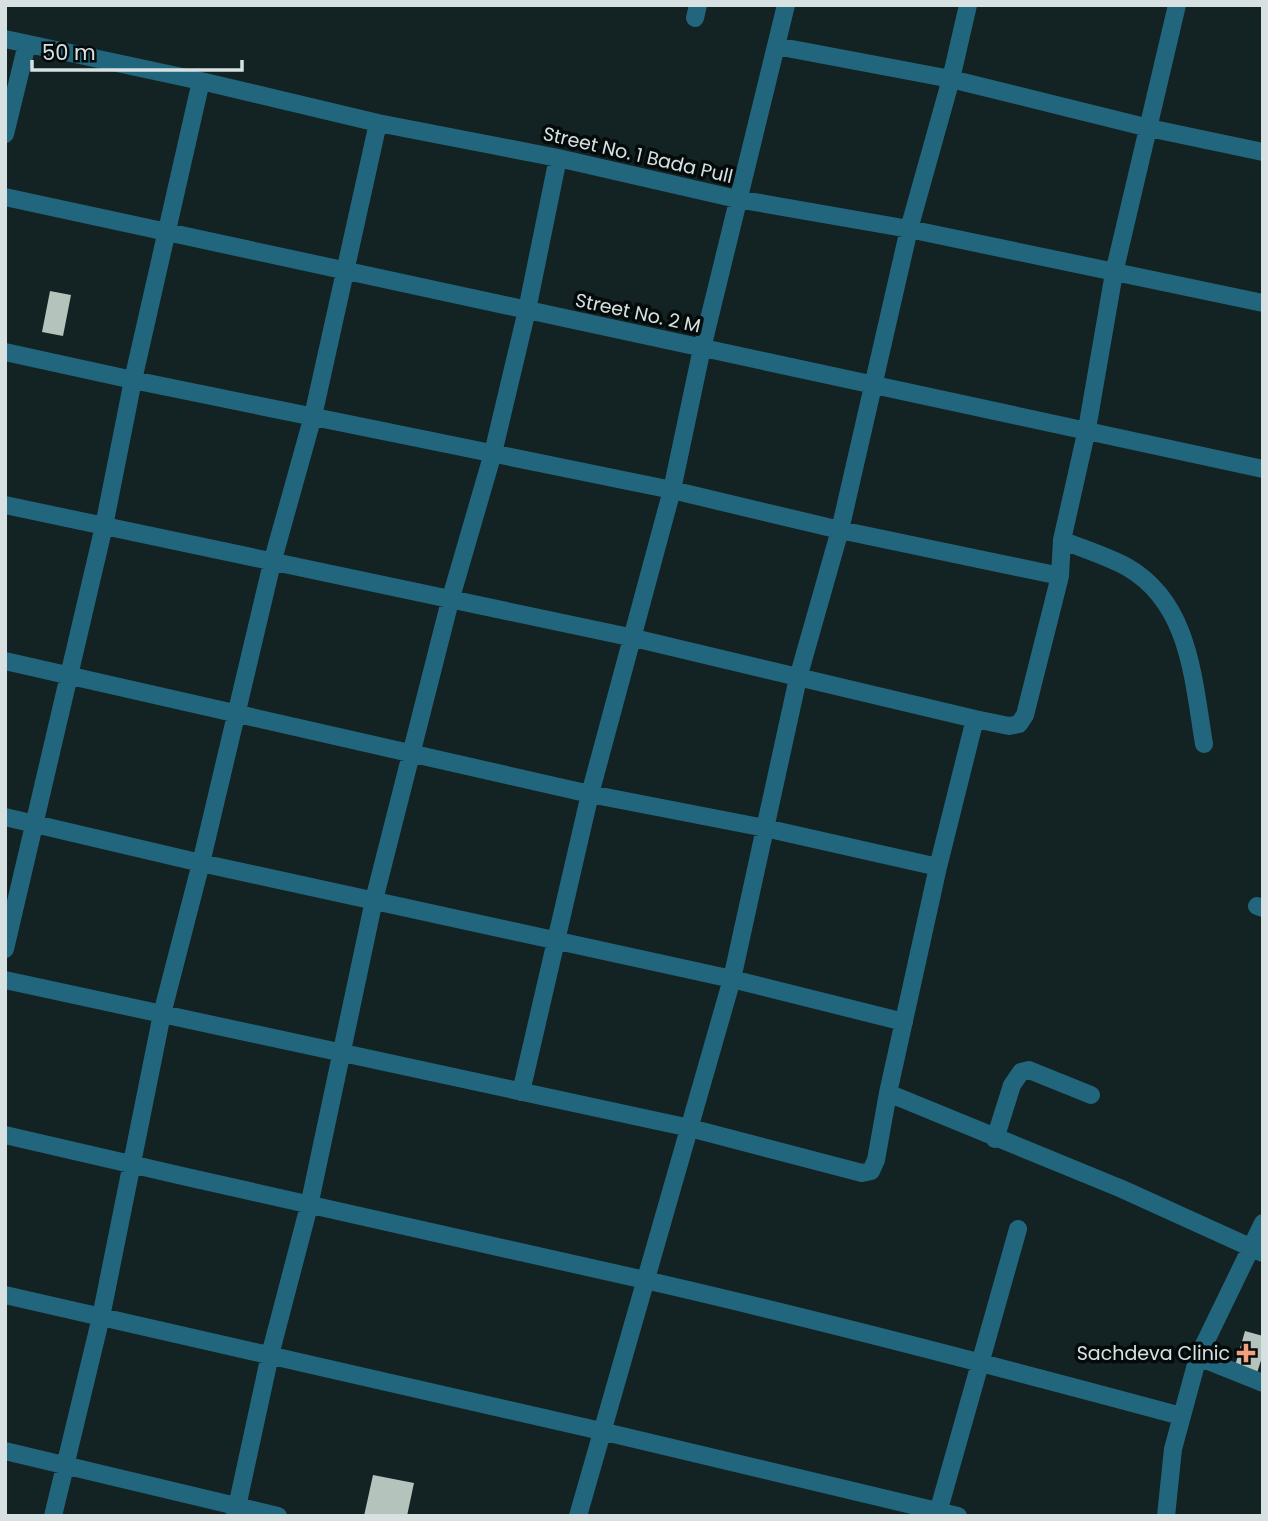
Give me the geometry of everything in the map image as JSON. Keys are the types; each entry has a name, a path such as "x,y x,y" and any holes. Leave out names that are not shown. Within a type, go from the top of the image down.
{"street":[{"path":"520,1092 590,794 672,490 737,199 786,5"},
{"path":"578,1516 732,979 799,678 840,530 909,229 951,79 968,5"},
{"path":"5,505 634,638 975,719 1009,726 1019,724 1025,715 1060,576 1062,540 1087,429 1114,273 1177,5"},
{"name":"Street No. 1 Bada Pull","path":"5,39 737,199 909,229 1263,303"},
{"path":"5,134 27,44"},
{"path":"776,46 951,79 1149,128 1263,152"},
{"path":"5,949 104,526 133,380 201,81"},
{"path":"53,1516 101,1317 162,1014 201,863 272,563 313,416 378,122"},
{"path":"236,1511 270,1355 309,1206 374,901 450,601 493,453 527,310 558,158"},
{"name":"Street No. 2 M","path":"5,197 1263,469"},
{"path":"5,352 672,490 840,530 1060,576"},
{"path":"1062,540 1126,567 1150,583 1167,603 1180,627 1187,650 1204,744"},
{"path":"5,661 590,794 765,828 938,867"},
{"path":"5,980 690,1128 862,1173 871,1171 876,1160 888,1093 938,867 975,719"},
{"path":"5,817 201,863 732,979 904,1022"},
{"path":"995,1139 1013,1085 1021,1072 1030,1070 1091,1095"},
{"path":"888,1093 1122,1189 1257,1251"},
{"path":"5,1135 647,1281 980,1362 1181,1416"},
{"path":"1170,1514 1173,1449 1198,1357 1257,1251 1263,1223"},
{"path":"938,1513 1018,1229"},
{"path":"5,1295 601,1431 958,1516"},
{"path":"1198,1357 1263,1383"},
{"path":"5,1451 236,1511 278,1516"}],"building":[{"path":"50,291 71,295 63,336 42,332"},
{"path":"1245,1331 1263,1336 1263,1354 1257,1373 1235,1366"},
{"path":"373,1475 414,1483 407,1516 364,1516"}],"place":[{"name":"Sachdeva Clinic","path":"1246,1353"}]}
